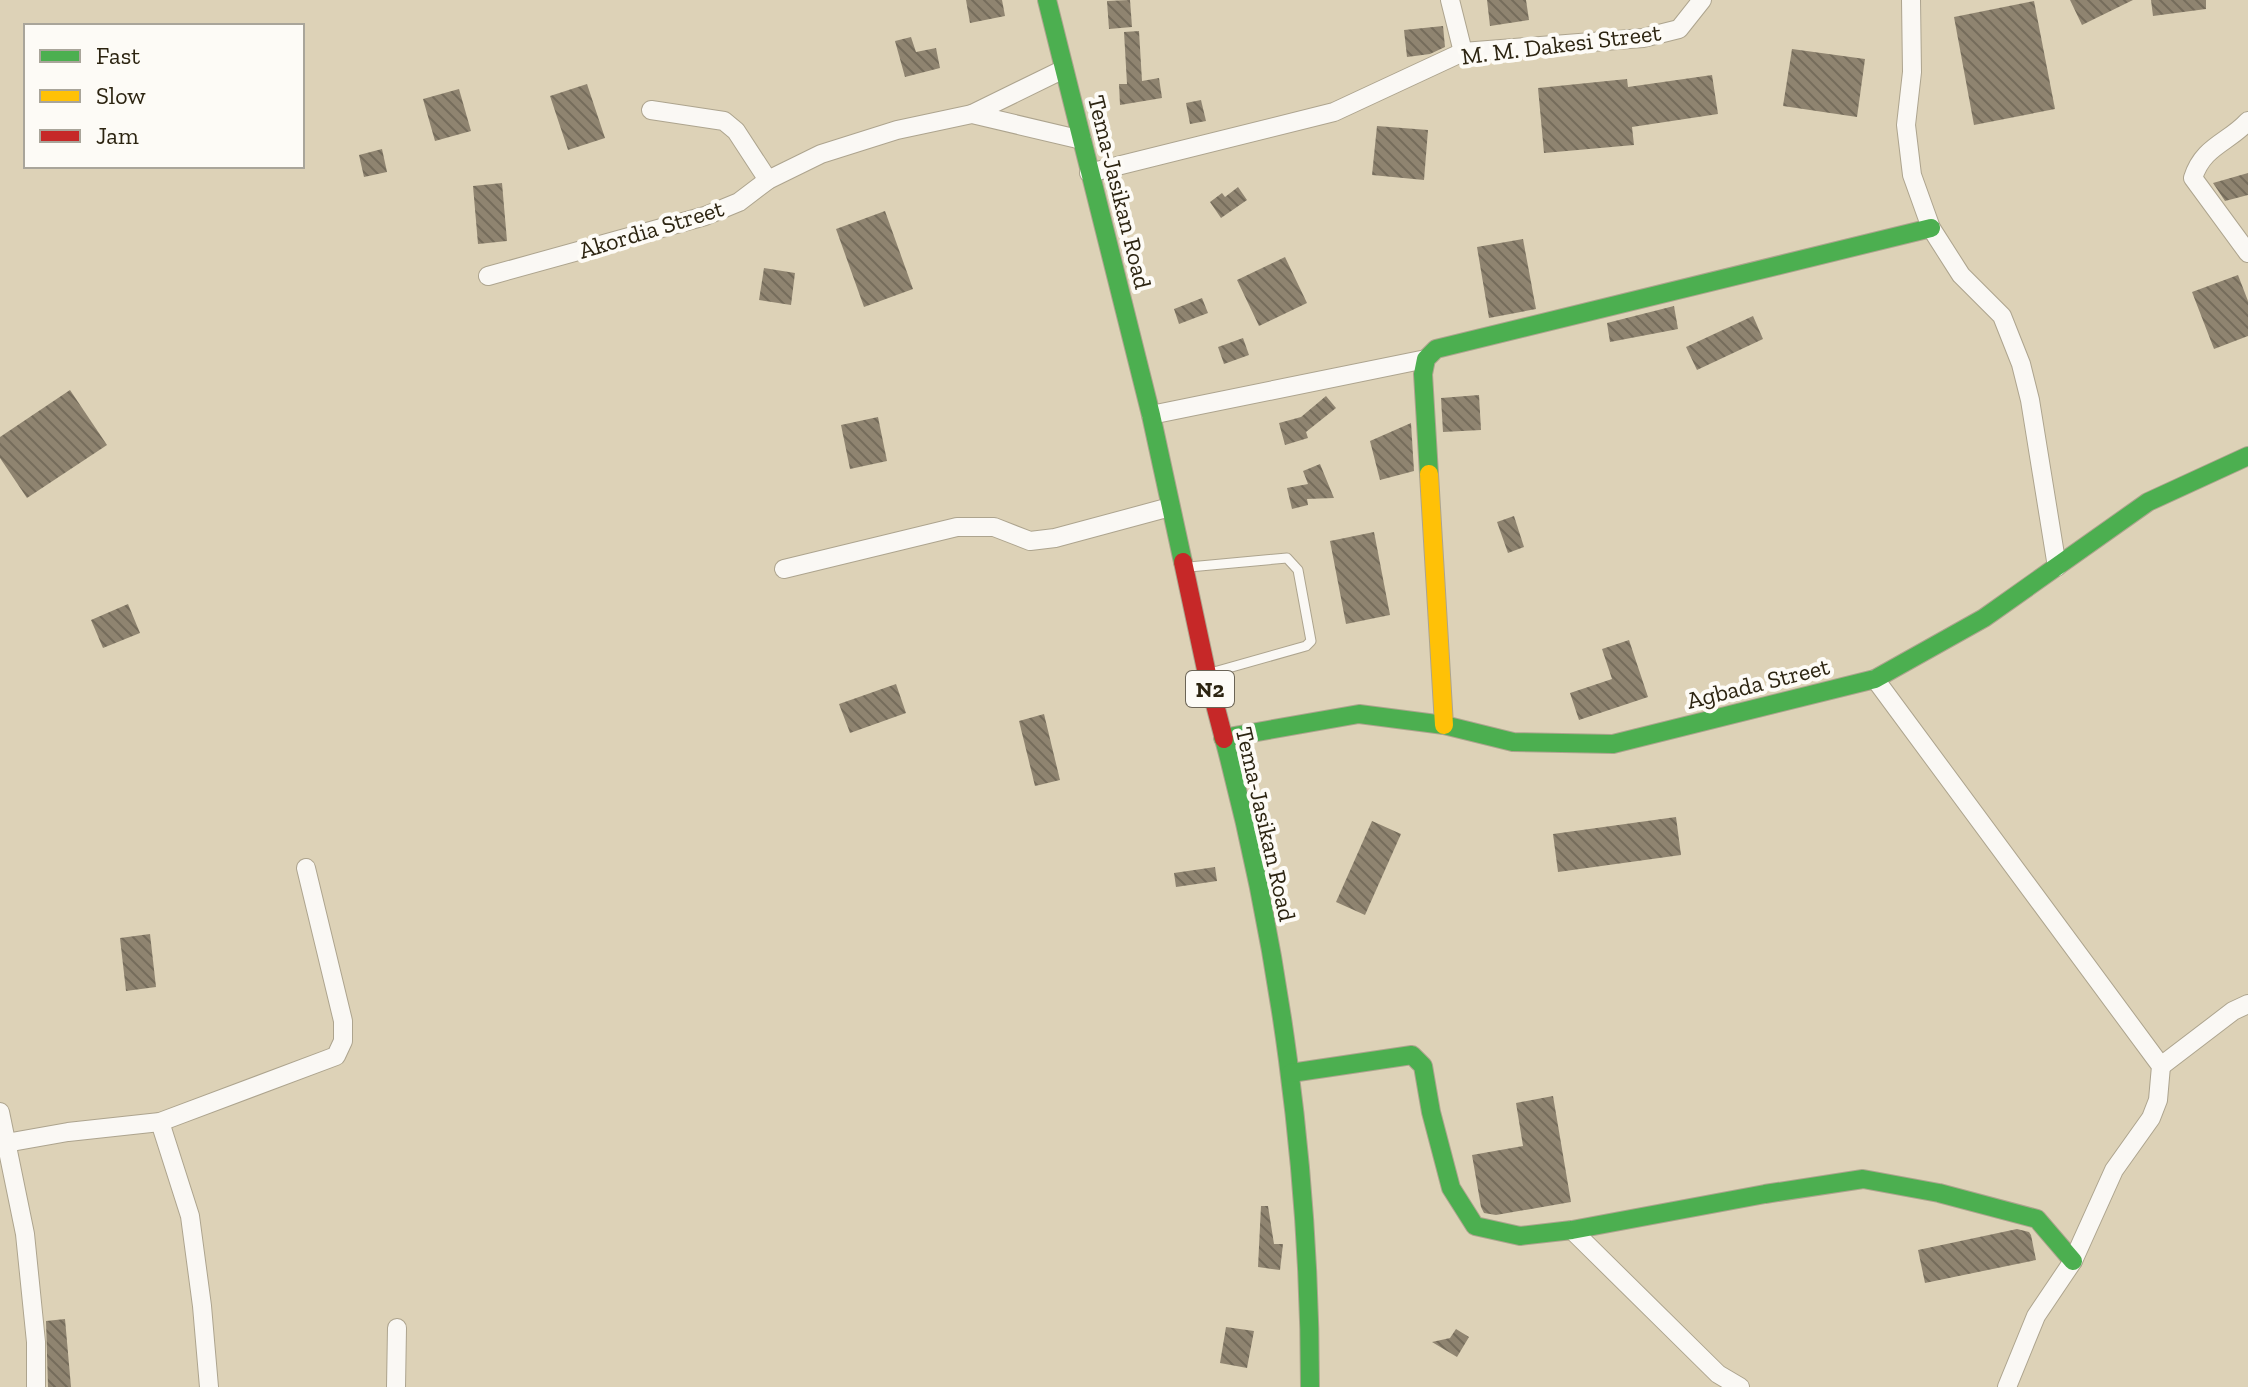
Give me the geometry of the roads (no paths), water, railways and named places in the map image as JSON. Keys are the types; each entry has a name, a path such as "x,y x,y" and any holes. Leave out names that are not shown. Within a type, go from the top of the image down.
{"main road":[{"name":"Tema-Jasikan Road","path":"1047,0 1151,415 1207,674 1247,825 1291,1073 1310,1301 1310,1387"},
{"path":"1444,725 1423,374 1426,359 1436,349 1931,228"},
{"name":"Agbada Street","path":"1223,738 1359,714 1444,725 1513,742 1613,744 1875,679 1984,618 2148,502 2248,456"},
{"path":"1291,1073 1412,1055 1423,1066 1431,1112 1451,1188 1475,1226 1520,1236 1572,1230 1863,1179 1939,1193 2037,1219 2073,1261"}],"street":[{"path":"1450,0 1463,52"},
{"name":"M. M. Dakesi Street","path":"1089,173 1334,112 1463,52 1643,38 1679,29 1702,0"},
{"path":"1911,0 1912,72 1906,125 1912,175 1931,228 1961,275 2002,316 2021,364 2030,400 2057,567"},
{"path":"972,114 1064,69"},
{"path":"651,110 724,121 736,131 768,180"},
{"name":"Akordia Street","path":"488,276 705,216 739,202 768,180 821,154 882,134 972,114 1082,140"},
{"path":"2248,121 2238,133 2214,146 2197,164 2193,178 2248,253"},
{"path":"1151,415 1426,359"},
{"path":"784,569 957,527 994,527 1030,541 1055,538 1170,507"},
{"path":"1875,679 2161,1066 2158,1100 2151,1118 2114,1170 2073,1261 2036,1316 2007,1387"},
{"path":"6,1143 68,1132 160,1122 336,1056 343,1041 343,1021 306,868"},
{"path":"2161,1066 2233,1011 2248,1004"},
{"path":"0,1112 25,1234 36,1342 36,1387"},
{"path":"160,1122 190,1216 209,1387"},
{"path":"1572,1230 1718,1374 1740,1387"},
{"path":"396,1387 397,1328"}],"lane":[{"path":"1184,568 1287,558 1298,570 1311,641 1306,646 1207,674"}]}
